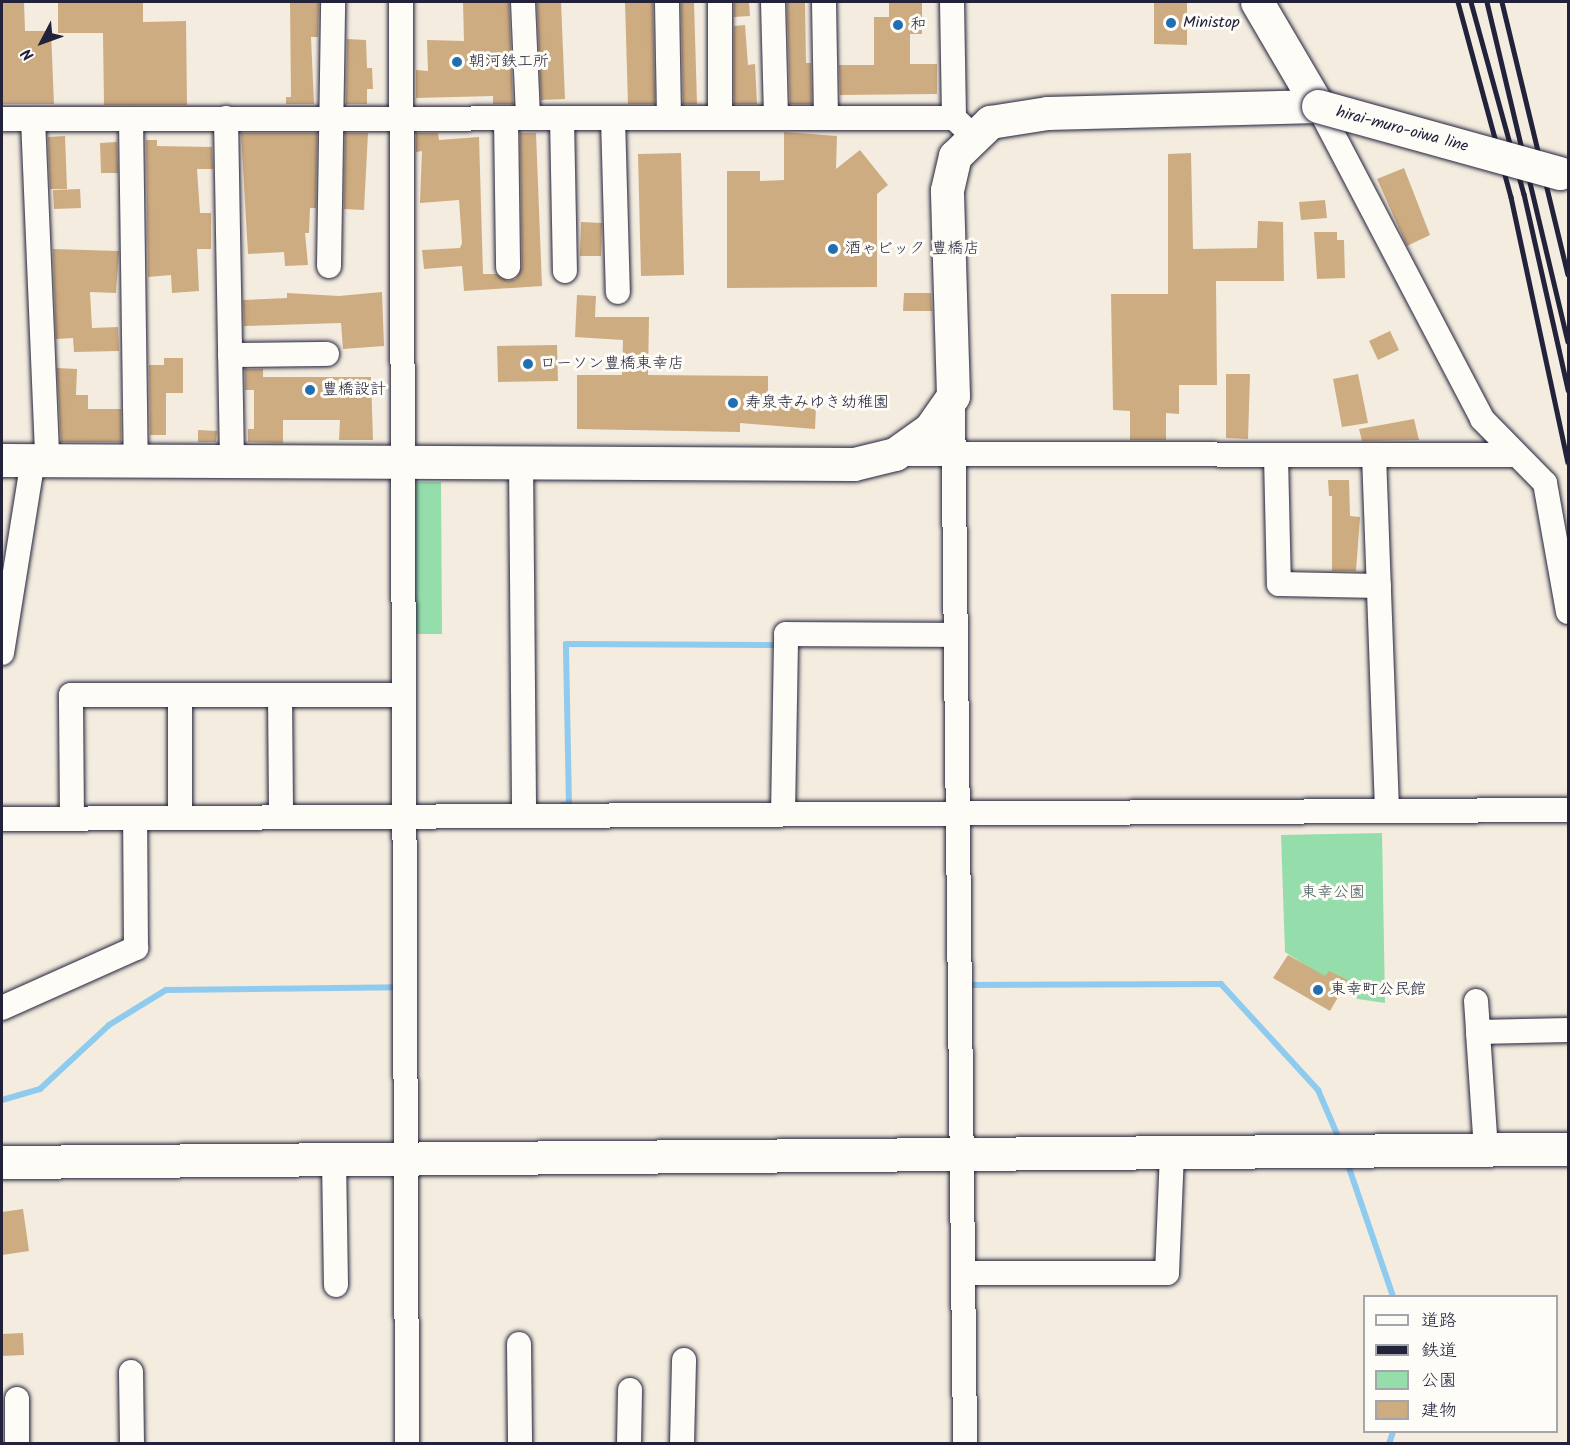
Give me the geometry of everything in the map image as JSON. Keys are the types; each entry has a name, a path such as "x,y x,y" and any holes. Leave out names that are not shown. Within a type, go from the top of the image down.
{"street":[{"path":"329,266 334,118 333,2"},
{"path":"400,2 404,460 402,815 407,1443"},
{"path":"508,267 523,2"},
{"path":"667,2 669,118"},
{"path":"720,2 720,118"},
{"path":"773,2 776,118"},
{"path":"824,2 826,118"},
{"path":"952,2 964,127 947,190 954,457 965,1443"},
{"name":"hirai-muro-oiwa line","path":"1257,2 1318,106 1564,175"},
{"path":"2,119 826,118 964,127 1047,113 1318,106 1482,419 1545,483 1569,612"},
{"path":"226,118 232,460"},
{"path":"562,118 565,271"},
{"path":"613,118 618,292"},
{"path":"2,653 27,460 33,119"},
{"path":"132,119 136,460"},
{"path":"230,355 327,354"},
{"path":"895,454 930,429 953,396"},
{"path":"27,460 521,460 854,464 895,454 954,457 1516,455"},
{"path":"1374,455 1387,811"},
{"path":"1276,456 1279,584 1379,586"},
{"path":"521,460 524,815"},
{"path":"783,814 786,634 956,635"},
{"path":"72,819 71,695 403,696"},
{"path":"180,695 180,818"},
{"path":"280,696 281,816"},
{"path":"2,819 1569,810"},
{"path":"2,1008 136,948 135,818"},
{"path":"1476,1001 1486,1150"},
{"path":"1478,1032 1569,1030"},
{"path":"2,1161 1569,1149"},
{"path":"964,1273 1167,1273 1172,1153"},
{"path":"334,1158 336,1285"},
{"path":"519,1344 520,1443"},
{"path":"682,1443 684,1360"},
{"path":"131,1372 132,1443"},
{"path":"629,1443 630,1390"},
{"path":"17,1399 17,1443"}],"green space":[{"path":"411,482 441,482 442,634 412,634"},
{"name":"東幸公園","path":"1382,833 1385,1003 1358,999 1285,952 1281,835"}],"building":[{"path":"2,2 24,2 25,31 51,31 54,104 2,104"},
{"path":"58,2 143,2 143,22 186,21 187,105 104,105 103,33 58,33"},
{"path":"290,2 319,2 318,37 311,37 314,104 286,104 286,97 291,97"},
{"path":"463,2 509,2 513,104 493,104 493,96 416,98 416,70 428,71 427,40 464,41"},
{"path":"537,2 561,2 565,99 541,100"},
{"path":"625,2 653,2 655,104 628,104"},
{"path":"681,2 694,2 697,104 683,104"},
{"path":"734,2 749,2 750,16 734,17"},
{"path":"787,2 805,2 806,63 811,63 812,104 790,104"},
{"path":"889,2 922,2 922,34 910,34 910,64 937,64 937,94 840,95 839,65 874,65 874,17 889,17"},
{"name":"Ministop","path":"1154,2 1187,2 1187,45 1154,44"},
{"path":"745,25 748,65 755,64 757,104 734,104 734,26"},
{"path":"347,39 366,40 367,68 372,68 373,89 367,89 367,104 346,104"},
{"path":"784,132 837,136 836,169 860,150 888,185 877,194 877,287 727,288 727,171 760,171 760,181 784,180"},
{"path":"241,133 317,133 316,208 310,208 309,233 305,233 308,265 285,266 284,252 248,254"},
{"path":"345,133 368,133 364,210 344,209"},
{"path":"416,133 438,133 439,140 479,137 483,274 496,274 508,281 516,279 522,267 520,133 536,133 542,286 464,291 462,266 424,269 422,250 460,248 462,243 459,200 420,203 422,151 416,152"},
{"path":"65,136 67,189 50,189 48,137"},
{"path":"146,140 157,140 157,146 212,147 213,169 197,169 200,213 211,213 211,249 197,249 199,291 172,293 171,275 148,277"},
{"path":"117,142 118,173 101,173 100,143"},
{"path":"681,153 684,275 641,276 638,154"},
{"path":"1191,153 1193,249 1257,248 1258,221 1283,222 1284,281 1216,281 1217,385 1179,385 1179,414 1166,413 1166,440 1130,440 1130,411 1113,410 1111,294 1168,294 1168,154"},
{"path":"1404,168 1430,235 1407,246 1377,179"},
{"path":"80,189 81,208 54,209 53,190"},
{"path":"1325,200 1327,218 1301,220 1299,202"},
{"path":"581,222 602,223 601,256 580,256"},
{"path":"1314,232 1337,232 1337,240 1344,240 1345,278 1317,279"},
{"path":"53,249 119,251 116,293 90,292 92,328 118,327 119,351 74,352 73,338 56,339"},
{"path":"382,292 384,346 343,349 341,323 244,326 243,300 287,298 287,293 339,296"},
{"path":"904,293 931,293 932,311 903,311"},
{"path":"577,295 596,296 595,317 649,317 648,375 768,376 768,405 816,408 815,429 740,423 740,432 577,429 577,375 622,375 623,340 575,337"},
{"path":"1390,331 1399,350 1378,360 1369,341"},
{"name":"ローソン豊橋東幸店","path":"557,345 558,381 498,382 497,346"},
{"path":"164,358 183,358 183,393 166,393 166,435 150,435 149,365 164,365"},
{"path":"57,368 77,369 76,395 88,395 88,409 121,409 121,442 61,442"},
{"path":"245,369 263,369 263,377 371,377 373,440 339,440 340,420 283,420 283,443 248,442 248,429 254,429 254,390 245,390"},
{"path":"1226,374 1250,374 1248,439 1226,438"},
{"path":"1358,374 1368,423 1342,427 1333,379"},
{"path":"1414,419 1419,440 1362,441 1359,429"},
{"path":"198,430 217,431 216,442 198,442"},
{"path":"1328,480 1349,480 1350,516 1360,517 1356,571 1332,571 1332,496 1329,496"},
{"name":"東幸町公民館","path":"1288,955 1325,976 1329,971 1348,980 1330,1011 1273,978"},
{"path":"23,1209 29,1251 2,1255 2,1212"},
{"path":"23,1333 24,1355 2,1356 2,1334"}],"waterway":[{"path":"563,805 569,805 566,644 782,645"},
{"path":"966,985 1221,984 1318,1090 1340,1141"},
{"path":"2,1100 40,1089 109,1025 166,990 399,987"},
{"path":"1346,1159 1393,1295"},
{"path":"1389,1444 1393,1433"}],"railway":[{"path":"1458,2 1511,197 1568,462"},
{"path":"1471,2 1524,194 1568,390"},
{"path":"1487,2 1568,341"},
{"path":"1502,2 1568,274"}],"place":[{"name":"Ministop","path":"1171,23"},
{"name":"和","path":"898,25"},
{"name":"朝河鉄工所","path":"457,62"},
{"name":"酒ゃビック 豊橋店","path":"833,249"},
{"name":"ローソン豊橋東幸店","path":"528,364"},
{"name":"豊橋設計","path":"310,390"},
{"name":"寿泉寺みゆき幼稚園","path":"733,403"},
{"name":"東幸町公民館","path":"1318,990"}]}
